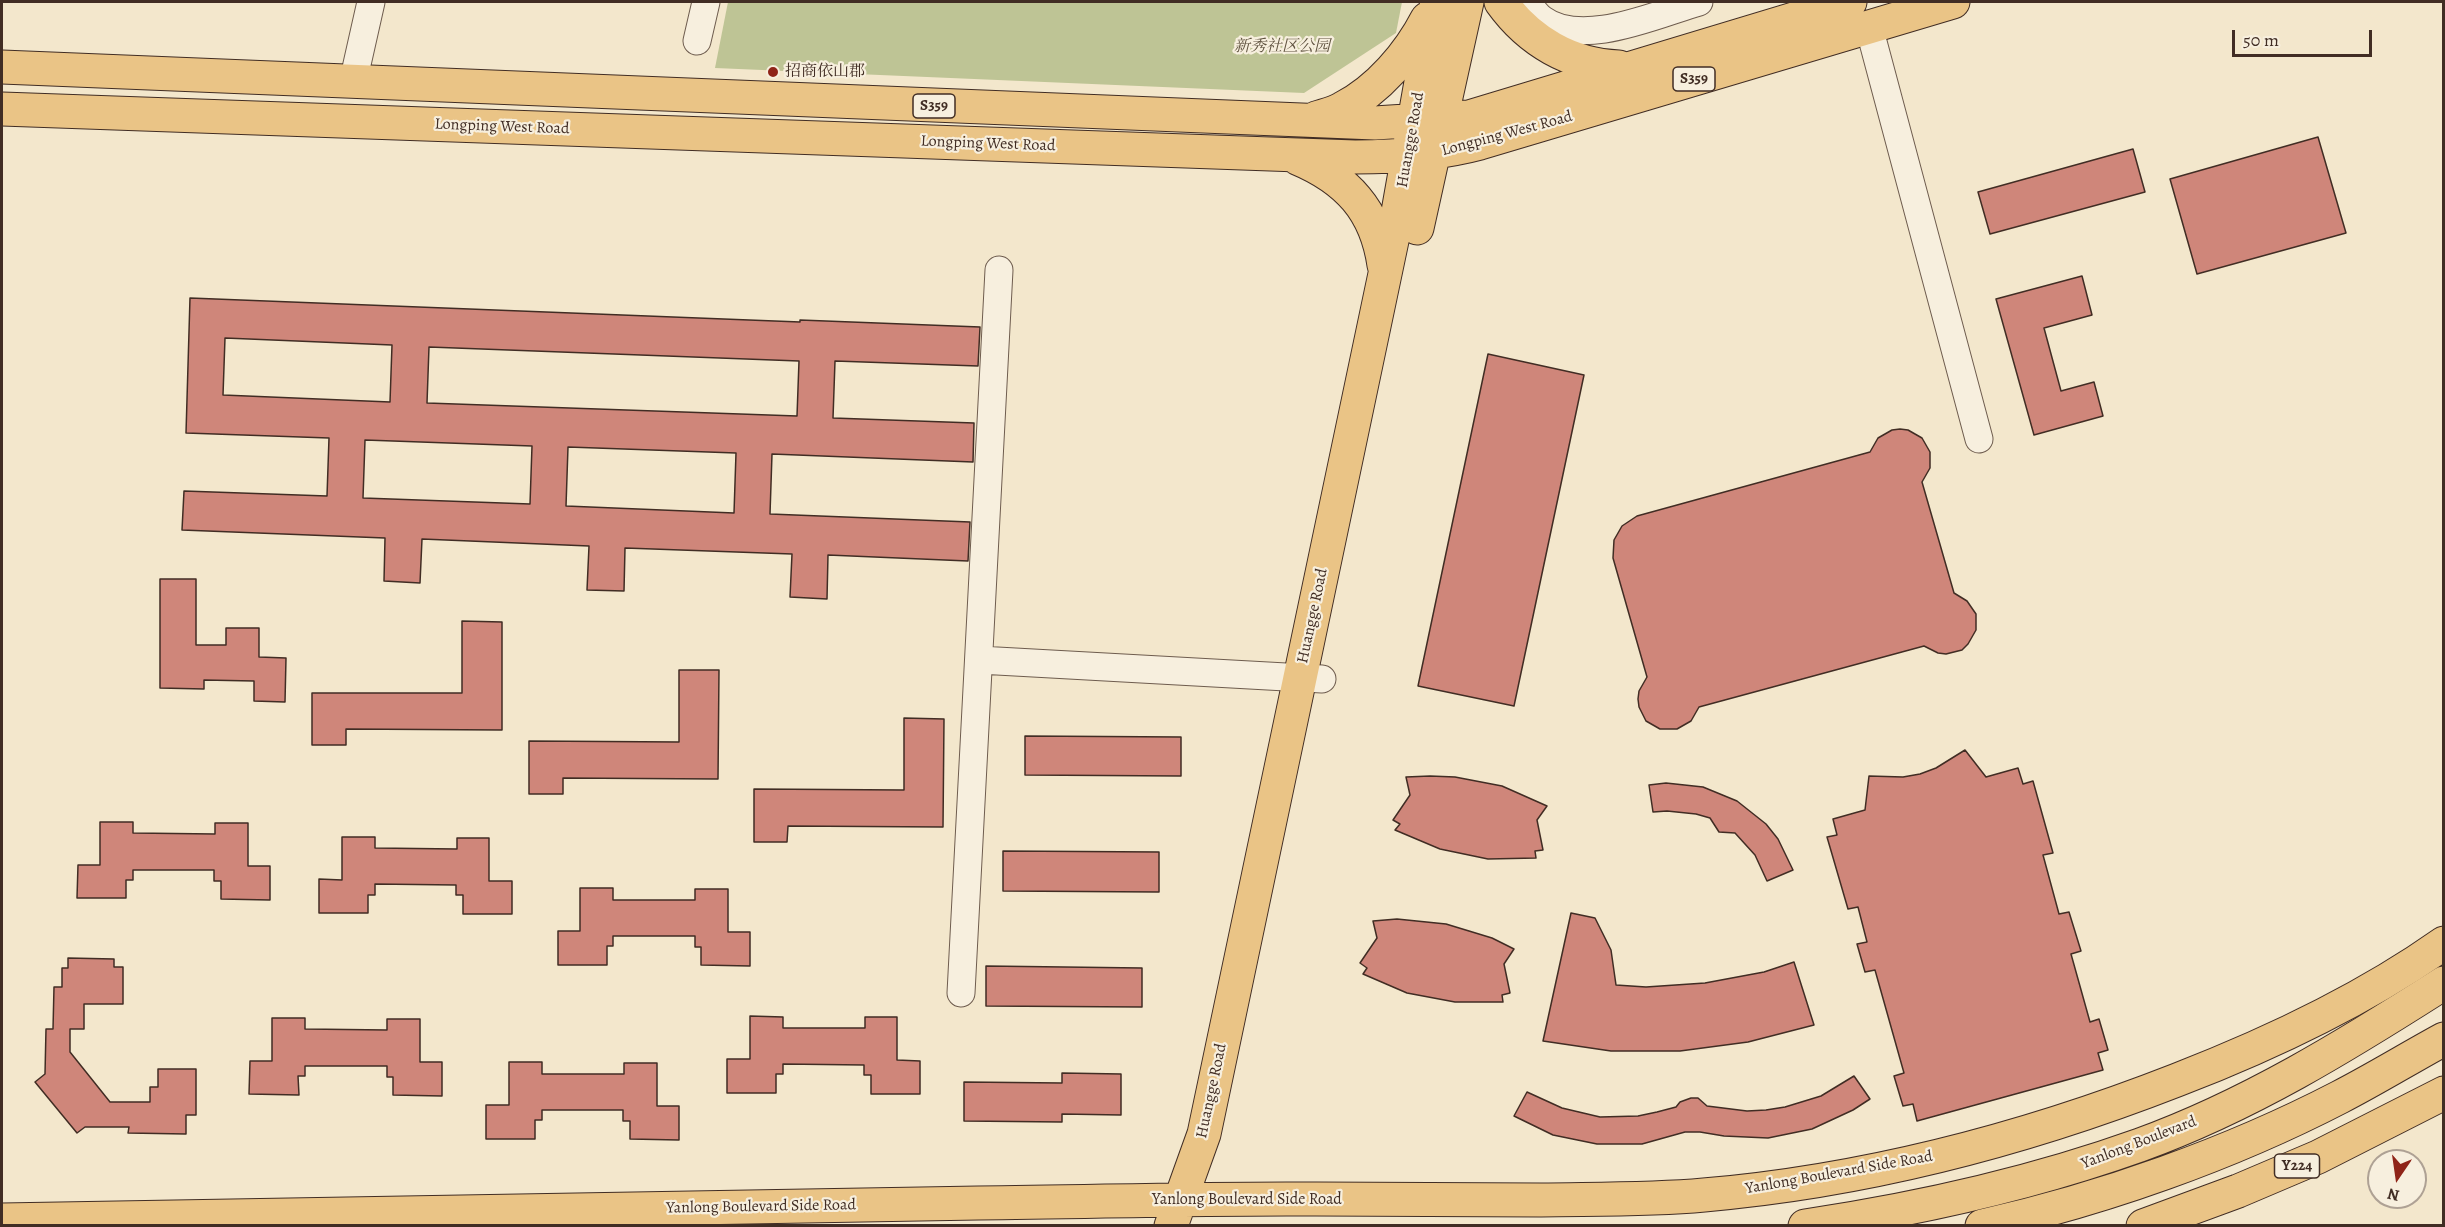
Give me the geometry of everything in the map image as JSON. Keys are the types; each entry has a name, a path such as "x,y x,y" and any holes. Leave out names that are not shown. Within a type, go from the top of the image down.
{"main road":[{"name":"Huangge Road","path":"1189,1213 1204,1134 1311,678 1421,155 1427,120 1437,2"},
{"path":"1309,121 1342,109 1385,76 1406,52 1437,2"},
{"name":"Huangge Road","path":"1427,120 1467,2"},
{"path":"1501,2 1525,31 1550,48 1575,60 1601,66 1630,68"},
{"name":"Longping West Road","path":"2,68 1357,123 1469,117 1630,68 1859,14 1953,2"},
{"name":"Longping West Road","path":"2,109 1290,155 1421,155 1480,143 1859,14"},
{"path":"448,125 450,86"},
{"path":"1097,148 1098,112"},
{"path":"1290,155 1322,168 1344,185 1361,204 1373,222 1381,243 1386,273"},
{"name":"Huangge Road","path":"1311,678 1386,273 1421,155"},
{"name":"Yanlong Boulevard Side Road","path":"2,1220 960,1203 1189,1213 1310,1199 1623,1199 1701,1195 1784,1186 1869,1171 1971,1148 2067,1120 2228,1060 2295,1030 2363,994 2444,943"},
{"name":"Yanlong Boulevard","path":"1805,1226 1872,1216 1967,1196 2066,1170 2142,1144 2233,1105 2313,1064 2444,983"},
{"name":"Yanlong Boulevard","path":"1982,1226 2065,1204 2153,1176 2242,1142 2340,1097 2444,1039"},
{"name":"Y224","path":"2143,1226 2238,1191 2318,1157 2444,1093"},
{"path":"1365,1226 1383,1208 1402,1200"},
{"path":"960,1203 976,1212 990,1226"}],"street":[{"path":"353,82 371,2"},
{"path":"697,41 706,2"},
{"path":"1527,2 1546,22 1564,29 1584,32 1606,30 1699,2"},
{"path":"1859,14 1979,439"},
{"path":"961,993 999,270"},
{"path":"979,660 1311,678"}],"green space":[{"name":"新秀社区公园","path":"728,2 1402,2 1396,33 1304,93 715,68"}],"building":[{"path":"2318,137 2346,233 2197,274 2170,179"},
{"path":"2133,149 2145,192 1990,234 1978,192"},
{"path":"2082,276 2092,315 2044,328 2061,391 2094,382 2103,416 2034,435 1996,299"},
{"path":"190,298 980,327 978,366 835,361 833,418 974,423 973,462 772,454 770,514 970,522 968,561 828,555 827,599 790,597 792,554 625,548 624,591 587,590 589,546 422,539 420,583 384,581 385,538 182,530 184,491 327,496 329,438 186,433","holes":["225,338 392,345 390,402 223,395","429,347 799,361 797,416 427,403","365,440 532,446 530,504 363,498","568,447 736,453 734,513 566,506"]},
{"path":"1488,354 1584,375 1514,706 1418,686"},
{"path":"1892,430 1908,430 1922,438 1930,452 1930,468 1922,482 1954,593 1967,601 1976,614 1976,630 1968,644 1962,650 1946,654 1924,646 1699,707 1691,721 1677,729 1660,729 1646,721 1638,699 1639,691 1647,677 1613,558 1614,540 1622,526 1637,516 1870,452 1878,438"},
{"path":"160,579 196,579 196,645 226,645 226,628 259,628 259,657 286,658 285,702 254,701 254,681 204,680 204,689 160,688"},
{"path":"462,621 502,622 502,730 346,729 346,745 312,745 312,693 462,693"},
{"path":"679,670 719,670 718,779 563,778 563,794 529,794 529,741 679,742"},
{"path":"904,718 944,719 943,827 788,826 787,842 754,842 754,789 904,790"},
{"path":"1025,736 1181,737 1181,776 1025,775"},
{"path":"1965,750 1986,777 2018,768 2023,784 2033,781 2053,853 2043,855 2059,914 2069,912 2081,951 2071,954 2090,1022 2099,1019 2108,1050 2098,1053 2103,1070 1917,1121 1913,1104 1903,1106 1894,1076 1904,1073 1875,970 1865,972 1857,944 1867,942 1858,907 1848,909 1827,837 1837,835 1833,819 1865,810 1869,776 1903,777 1920,774 1936,768"},
{"path":"1406,777 1455,777 1502,786 1547,806 1537,820 1543,850 1535,851 1536,858 1488,859 1440,849 1395,830 1400,824 1393,820 1410,795"},
{"path":"1666,783 1703,787 1737,801 1766,824 1778,839 1793,870 1767,881 1755,855 1735,833 1719,832 1710,818 1696,814 1653,812 1649,785"},
{"path":"100,822 133,822 133,833 215,834 215,823 248,823 248,866 270,866 270,900 221,899 221,881 214,881 214,870 133,870 133,880 126,880 126,898 77,898 78,865 100,865"},
{"path":"342,837 375,837 375,848 457,849 457,838 489,838 489,881 512,881 512,914 463,914 463,895 456,895 456,885 375,884 375,895 368,895 368,913 319,913 319,879 342,880"},
{"path":"1003,851 1159,852 1159,892 1003,891"},
{"path":"580,888 613,888 613,900 695,900 695,889 728,889 728,932 750,932 750,966 701,965 701,947 695,947 695,936 613,936 613,946 607,946 607,965 558,965 558,931 580,931"},
{"path":"1571,913 1595,918 1611,950 1616,985 1646,987 1705,983 1764,972 1794,962 1814,1025 1748,1042 1680,1051 1611,1051 1543,1041"},
{"path":"1397,919 1446,924 1492,938 1514,949 1504,964 1510,993 1502,995 1503,1002 1455,1002 1407,993 1363,974 1367,968 1360,963 1377,938 1373,921"},
{"path":"68,958 114,959 114,967 123,967 123,1004 84,1004 84,1029 70,1029 70,1052 110,1102 150,1102 150,1087 158,1087 158,1069 196,1069 196,1115 186,1115 186,1134 128,1133 129,1127 85,1127 77,1133 35,1082 45,1074 46,1029 53,1029 54,987 62,987 62,968 68,968"},
{"path":"986,966 1142,968 1142,1007 986,1006"},
{"path":"750,1016 783,1017 783,1028 865,1028 865,1017 897,1017 897,1060 920,1061 920,1094 871,1094 871,1075 864,1075 864,1065 783,1064 783,1074 776,1074 776,1093 727,1093 727,1059 750,1059"},
{"path":"272,1018 305,1018 305,1029 387,1030 387,1019 420,1019 420,1062 442,1062 442,1096 393,1095 393,1077 387,1077 387,1066 305,1066 305,1076 298,1076 299,1095 249,1094 250,1061 272,1061"},
{"path":"509,1062 542,1062 542,1074 624,1074 624,1063 657,1063 657,1106 679,1106 679,1140 630,1139 630,1121 623,1121 623,1110 542,1110 542,1120 535,1120 535,1139 486,1139 486,1105 509,1105"},
{"path":"1062,1073 1121,1074 1121,1115 1062,1114 1062,1122 964,1121 964,1082 1062,1083"},
{"path":"1854,1076 1870,1099 1853,1110 1812,1129 1768,1138 1685,1132 1642,1144 1597,1144 1553,1135 1514,1116 1527,1092 1562,1108 1600,1117 1638,1116 1676,1107 1680,1102 1691,1098 1698,1098 1707,1106 1747,1111 1766,1110 1821,1096"}],"place":[{"name":"招商依山郡","path":"773,72"}]}
